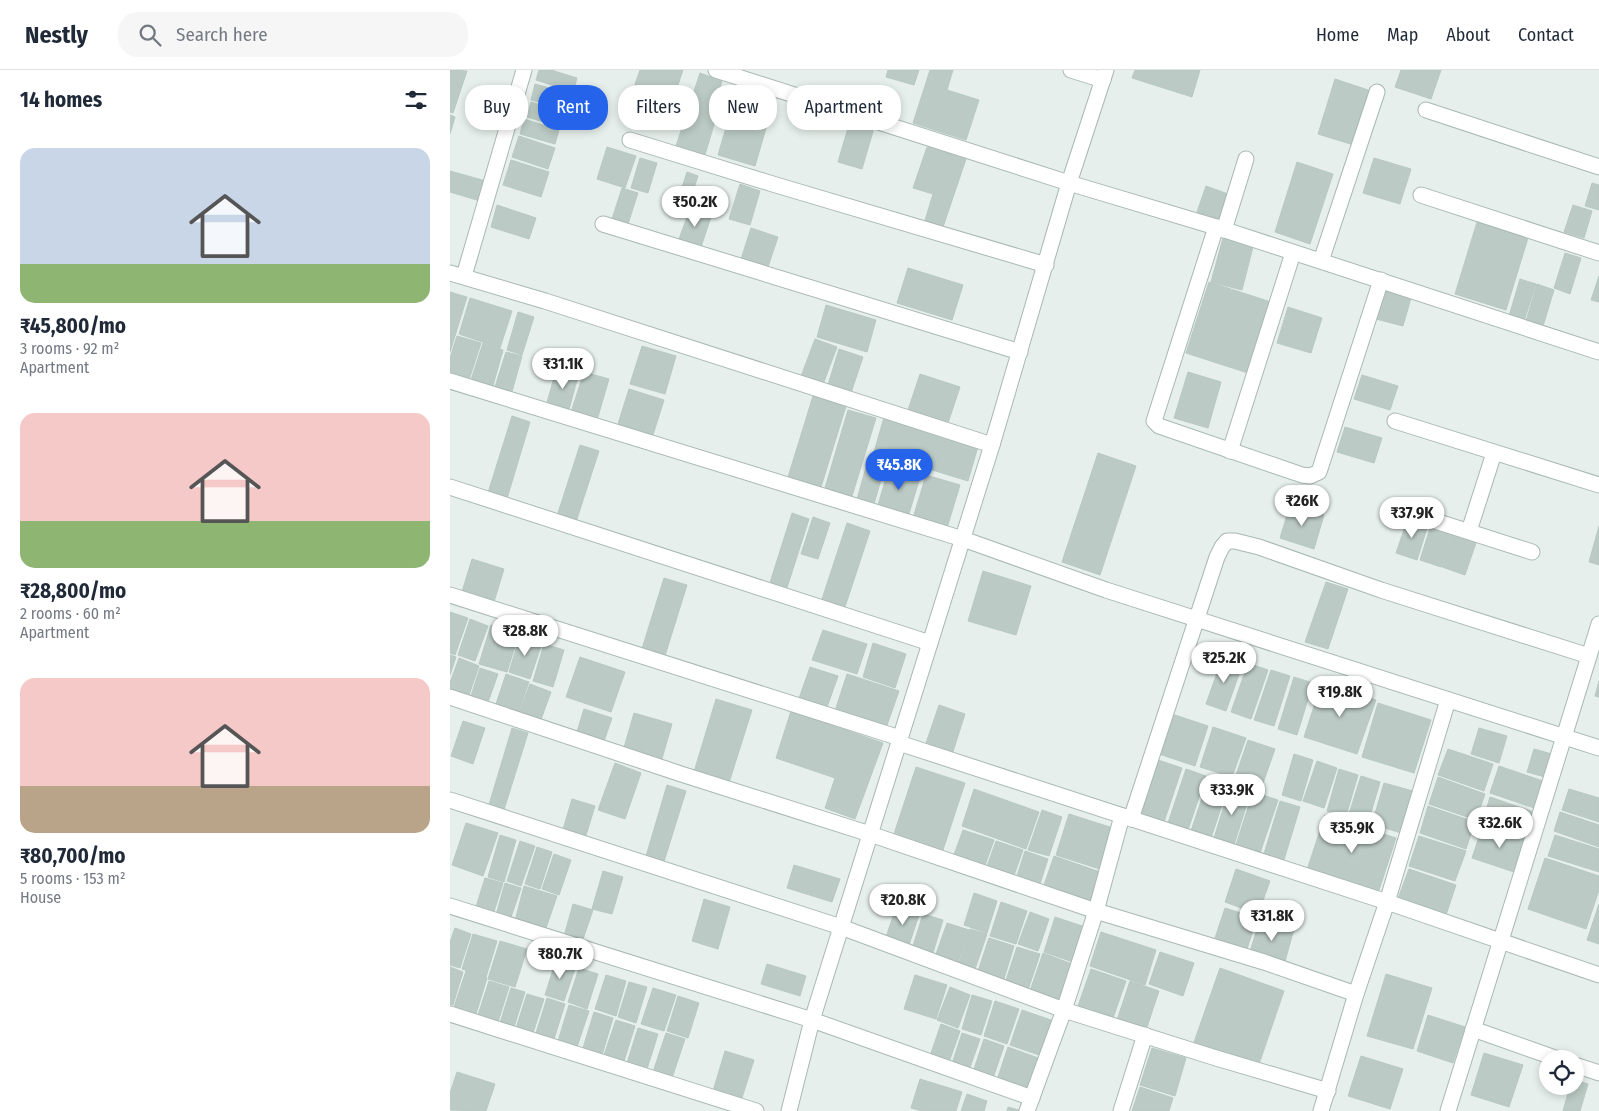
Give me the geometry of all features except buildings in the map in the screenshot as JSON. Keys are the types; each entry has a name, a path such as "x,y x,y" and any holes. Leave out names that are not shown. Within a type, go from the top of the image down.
{"street":[{"path":"524,70 457,274 992,445"},
{"path":"716,70 1069,184 1220,229 1380,280 1599,352"},
{"path":"789,1111 812,1020 992,445 1069,184 1105,75 1071,70"},
{"path":"1321,262 1377,92"},
{"path":"1426,110 1599,167"},
{"path":"630,140 1046,264"},
{"path":"1246,159 1154,421 1159,426 1302,475 1310,476 1319,472 1380,280"},
{"path":"1421,194 1599,253"},
{"path":"603,224 1020,352"},
{"path":"1230,451 1293,253"},
{"path":"450,381 963,539 1106,590 1599,748"},
{"path":"1395,421 1599,485"},
{"path":"1469,531 1494,453"},
{"path":"450,487 930,643"},
{"path":"1395,508 1532,552"},
{"path":"450,906 812,1020 1030,1105 1064,1010 1127,818 1222,547 1227,540 1259,547 1381,590 1589,656"},
{"path":"450,595 899,740 1127,818 1387,902 1599,975"},
{"path":"1448,1111 1598,628"},
{"path":"450,697 681,774 870,834 1096,911 1264,962 1356,994"},
{"path":"1321,1111 1448,700"},
{"path":"450,800 841,927 1064,1010 1216,1058 1328,1090"},
{"path":"450,1014 756,1111"},
{"path":"1473,1029 1539,1052"},
{"path":"1121,1111 1146,1035"},
{"path":"1584,1068 1599,1073"}]}
